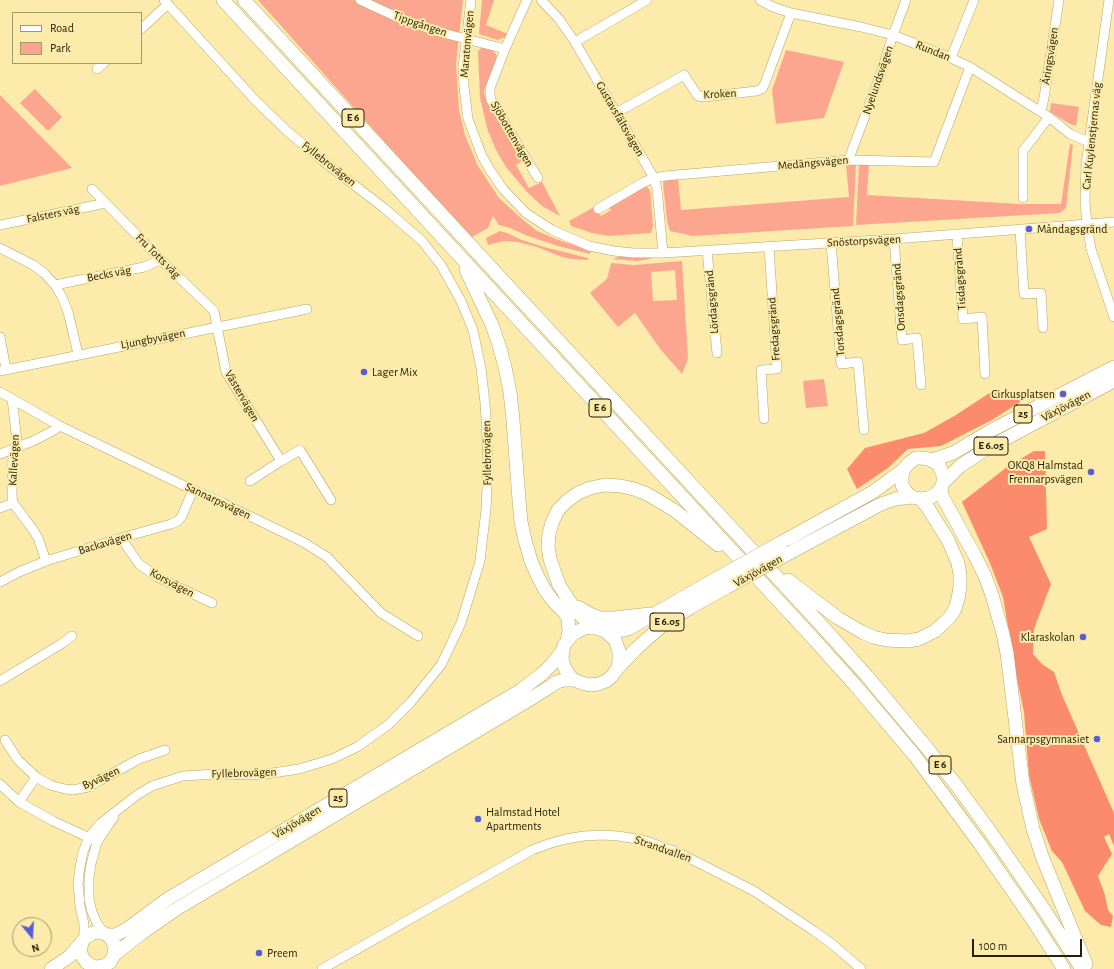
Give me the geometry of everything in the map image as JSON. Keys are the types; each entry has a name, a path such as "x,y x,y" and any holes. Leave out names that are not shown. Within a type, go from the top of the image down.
{"highway":[{"name":"E 6","path":"223,0 812,636 855,685 915,756 980,844 1032,919 1064,969"},
{"name":"E 6","path":"244,0 867,676 935,759 997,840 1045,910 1082,969"},
{"path":"460,256 492,325 505,367 510,392 513,420 521,522 531,560 538,577 545,590 553,601 566,614 568,619 569,631 562,657 566,670 574,680"},
{"name":"Växjövägen","path":"605,631 624,630 630,628 873,492 904,470 909,463 916,458 932,460 953,453 992,430 1114,368"},
{"name":"Växjövägen","path":"76,968 104,966 115,960 142,933 178,908 524,703 550,686 564,680 574,680 582,684 590,685 606,681 637,648 664,624 686,610 879,505 902,497 933,497 960,466 986,449 1114,381"},
{"path":"932,460 941,468 943,475 942,496 985,576 998,614 1007,653 1023,784 1033,829 1043,859 1088,969"},
{"path":"754,552 838,618 862,632 886,640 903,641 919,639 935,631 950,617 955,608 960,587 958,564 954,552 928,508 906,492 902,485 904,470"},
{"path":"593,627 576,611 559,585 550,559 548,546 552,523 558,510 578,493 590,488 606,485 621,486 647,494 674,510 748,568"},
{"path":"567,598 580,608 600,618 614,618 655,613"},
{"name":"Växjövägen","path":"51,969 70,956 88,935 99,932 115,935 127,930 169,898 521,690 551,665 572,635 578,630 593,627 605,631 610,635 618,645 620,657 617,669"},
{"path":"105,934 111,938 114,943 115,960"},
{"path":"83,941 80,951 82,956 84,960 94,967"}],"street":[{"name":"Tippgången","path":"360,0 399,18 440,32 505,49"},
{"name":"Maratonvägen","path":"471,0 464,68 464,87 468,119 479,149 494,176 503,189 526,213 552,230 589,246 614,251"},
{"name":"Sjöbottenvägen","path":"527,0 505,49 490,88 490,95 491,100 538,178"},
{"name":"Gustavsfältsvägen","path":"541,0 576,42 654,178 657,189 662,252"},
{"path":"576,42 647,0"},
{"name":"Rundan","path":"760,0 773,7 791,13 893,35 951,58 970,67 1040,111 1070,134 1090,141"},
{"name":"Nyelundsvägen","path":"850,160 851,153 879,79 906,0"},
{"path":"951,58 974,0"},
{"name":"Äringsvägen","path":"1040,111 1044,98 1059,0"},
{"name":"Carl Kuylenstjernas väg","path":"1109,0 1086,164 1085,202 1091,249 1114,317"},
{"path":"142,28 166,2"},
{"name":"Fyllebrovägen","path":"83,941 84,924 80,906 78,883 83,852 93,840 101,823 125,803 152,786 183,776 216,774 259,775 299,769 332,759 357,747 388,725 411,702 441,665 461,623 480,561 486,509 488,465 486,418 481,368 472,330 461,301 441,266 422,240 287,131 255,100 166,2"},
{"name":"Kroken","path":"616,113 684,75 698,96 704,97 762,89 791,13"},
{"name":"Medängsvägen","path":"598,209 644,182 665,176 850,160 934,162 970,67"},
{"path":"1023,198 1023,151 1049,117"},
{"name":"Fru Totts väg","path":"92,189 161,260 214,311 217,326"},
{"name":"Falsters väg","path":"0,225 106,203"},
{"name":"Snöstorpsvägen","path":"614,251 633,253 769,247 957,235 1114,222"},
{"path":"1020,230 1024,294 1041,293 1043,328"},
{"name":"Tisdagsgränd","path":"957,235 962,318 982,317 985,374"},
{"name":"Onsdagsgränd","path":"894,239 902,340 918,338 921,385"},
{"name":"Torsdagsgränd","path":"831,243 841,364 858,362 864,430"},
{"name":"Fredagsgränd","path":"764,419 761,370 777,369 769,247"},
{"path":"0,248 33,265 55,285 68,312 78,354"},
{"name":"Lördagsgränd","path":"707,250 717,353"},
{"name":"Becks väg","path":"55,285 144,267 161,260"},
{"name":"Ljungbyvägen","path":"3,370 307,308"},
{"name":"Västervägen","path":"217,326 226,372 281,461"},
{"path":"0,337 3,370"},
{"name":"Sannarpsvägen","path":"0,392 58,425 193,490 223,502 303,542 327,558 381,613 418,636"},
{"name":"Kallevägen","path":"12,399 17,441 13,454 13,503 38,538 46,561"},
{"path":"0,454 51,432 56,429 58,425"},
{"path":"250,481 300,450 331,500"},
{"name":"Backavägen","path":"0,582 19,572 46,561 178,521 182,516 193,490"},
{"path":"0,508 13,503"},
{"name":"Korsvägen","path":"121,538 139,564 157,577 212,603"},
{"path":"0,681 72,636"},
{"name":"Byvägen","path":"5,740 18,760 36,777 50,785 65,789 79,789 96,784 139,759 165,750"},
{"path":"19,802 36,777"},
{"path":"0,784 19,802 53,821 93,840"},
{"name":"Strandvallen","path":"322,969 532,850 566,839 602,835 643,840 679,853 742,884 776,904 814,931 832,944 860,969"},
{"name":"Fyllebrovägen","path":"93,840 89,899 97,923 105,934"}],"green space":[{"path":"258,0 463,0 456,64 459,110 465,135 478,166 499,198 537,231 561,241 585,248 591,251 590,254 558,246 499,225 493,216 488,228 470,238"},
{"path":"482,0 494,0 486,25 508,34 507,36 498,40 479,34"},
{"path":"484,47 492,50 496,54 497,59 484,91 487,102 524,160 516,165 529,188 542,182 560,216 542,206 527,192 506,167 496,150 488,131 480,98 478,51"},
{"path":"786,50 844,62 824,118 776,124 772,90"},
{"path":"35,89 62,117 48,131 20,103"},
{"path":"0,95 72,168 0,186"},
{"path":"1051,103 1079,107 1076,126 1050,112"},
{"path":"1070,144 1073,145 1066,208 1060,213 856,225 859,164 869,164 867,195 1019,204 1061,204"},
{"path":"846,164 856,164 853,226 693,236 670,231 667,221 663,183 667,178 678,178 681,210 849,197"},
{"path":"644,186 650,190 653,226 651,233 608,236 592,233 571,226 569,221 596,206 601,216 611,210 609,207"},
{"path":"500,231 544,247 588,258 588,260 562,257 537,247 518,242 504,241 488,245 486,238"},
{"path":"622,256 652,257 650,259 638,261 612,259"},
{"path":"682,261 688,359 682,374 661,350 635,313 618,327 590,293 607,279 611,263 634,265","holes":["675,270 677,300 653,301 651,272"]},
{"path":"824,379 828,406 806,408 803,381"}],"shaded area":[{"path":"1037,391 992,420 941,446 908,449 888,468 857,489 847,469 865,448 924,433 956,415 991,392 1001,393"},
{"path":"1034,451 1045,451 1047,529 1029,537 1051,584 1034,629 1033,654 1042,664 1054,672 1062,695 1114,813 1114,846 1109,834 1104,837 1112,854 1098,876 1105,895 1108,910 1113,916 1111,927 1101,925 1085,911 1062,862 1052,851 1039,819 1029,775 1024,712 1003,597 990,563 962,502 1007,467"}],"place":[{"name":"Måndagsgränd","path":"1029,229"},
{"name":"Lager Mix","path":"364,372"},
{"name":"Cirkusplatsen","path":"1063,394"},
{"name":"OKQ8 Halmstad Frennarpsvägen","path":"1091,472"},
{"name":"Klaraskolan","path":"1083,637"},
{"name":"Sannarpsgymnasiet","path":"1097,739"},
{"name":"Halmstad Hotel Apartments","path":"478,819"},
{"name":"Preem","path":"259,953"}]}
